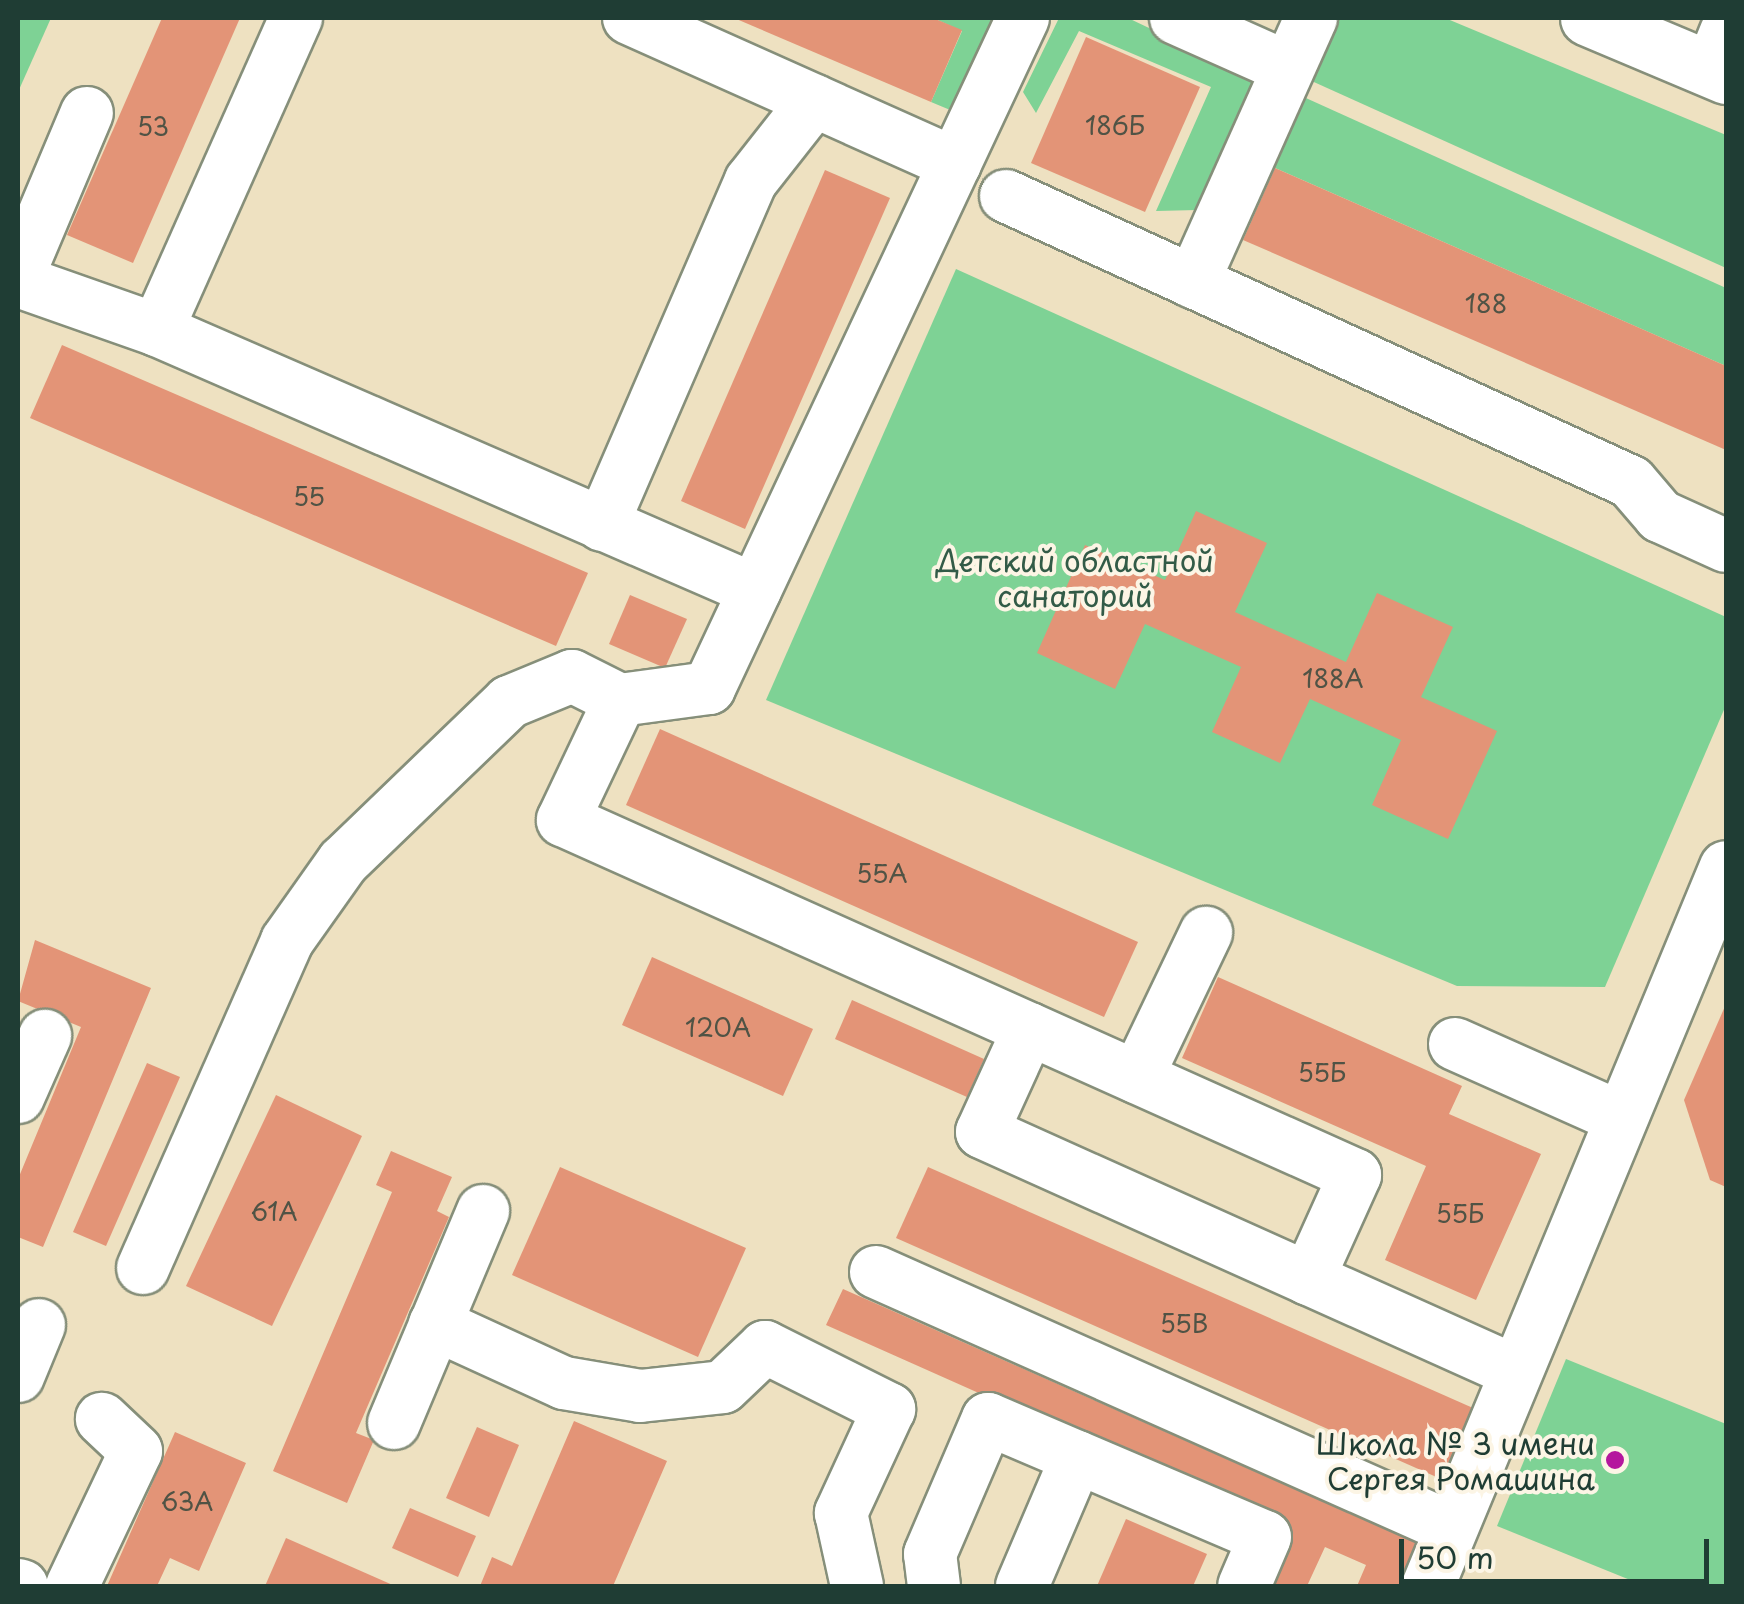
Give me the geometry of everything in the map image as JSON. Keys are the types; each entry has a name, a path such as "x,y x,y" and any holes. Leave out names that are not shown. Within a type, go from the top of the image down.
{"main road":[{"path":"1588,18 1721,59"}],"lane":[{"path":"157,330 296,18"},
{"path":"628,18 955,164"},
{"path":"143,1268 287,940 343,862 508,702 572,676 620,700 710,688 1024,18"},
{"path":"1176,18 1286,68"},
{"path":"1193,282 1311,18"},
{"path":"602,525 751,181 814,101"},
{"path":"86,112 18,278 157,330 756,590"},
{"path":"1006,196 1632,482 1660,516 1726,546"},
{"path":"620,700 563,820 1356,1175 1308,1279"},
{"path":"1428,1586 1512,1370 1726,867"},
{"path":"1137,1077 1206,933"},
{"path":"1029,1029 982,1132 1512,1370"},
{"path":"18,1097 45,1036"},
{"path":"1454,1044 1620,1117"},
{"path":"394,1423 483,1211"},
{"path":"876,1272 1450,1528"},
{"path":"436,1324 564,1383 640,1396 722,1387 765,1347 889,1409 841,1513 858,1586"},
{"path":"18,1376 40,1325"},
{"path":"72,1586 136,1452 102,1419"},
{"path":"934,1586 930,1554 988,1419 1265,1537 1244,1586"},
{"path":"1022,1586 1077,1457"}],"green space":[{"path":"18,18 51,18 18,92"},
{"path":"933,18 1000,18 955,112 931,102 962,31"},
{"path":"1059,18 1128,18 1250,76 1256,89 1197,210 1156,211 1211,87 1079,31 1036,113 1023,92"},
{"path":"1333,18 1445,18 1726,135 1726,268 1305,78"},
{"path":"1297,94 1726,288 1726,366 1266,164"},
{"name":"Детский областной санаторий","path":"956,269 1726,617 1726,705 1605,987 1457,986 766,700"},
{"path":"1566,1359 1726,1424 1726,1586 1645,1586 1497,1526"}],"building":[{"path":"162,18 240,18 133,263 67,235"},
{"path":"734,18 933,18 962,30 931,102"},
{"path":"1086,37 1200,87 1145,212 1031,163"},
{"path":"1275,168 1726,366 1726,450 1243,240"},
{"path":"825,170 890,198 745,529 681,501"},
{"path":"62,345 588,573 556,646 30,418"},
{"path":"1196,511 1267,543 1235,612 1346,662 1377,593 1453,627 1421,697 1497,731 1448,839 1372,805 1401,740 1310,699 1280,763 1212,732 1241,667 1145,624 1115,689 1037,653 1085,545 1165,580"},
{"path":"630,595 687,619 665,668 609,644"},
{"path":"660,729 1138,942 1104,1017 626,805"},
{"path":"35,940 151,988 43,1247 18,1237 18,1179 81,1027 18,1001"},
{"path":"652,957 813,1029 783,1096 622,1025"},
{"path":"1218,977 1462,1086 1449,1114 1541,1154 1476,1300 1385,1260 1426,1166 1182,1058"},
{"path":"852,1000 984,1059 967,1097 835,1039"},
{"path":"1726,1004 1726,1187 1710,1180 1684,1100"},
{"path":"147,1063 180,1077 106,1246 73,1232"},
{"path":"276,1095 362,1136 272,1326 186,1286"},
{"path":"391,1151 452,1177 437,1211 449,1217 356,1433 374,1440 347,1503 273,1471 392,1192 376,1185"},
{"path":"560,1167 746,1248 698,1357 512,1275"},
{"path":"928,1167 1473,1408 1441,1479 896,1238"},
{"path":"843,1289 1419,1544 1400,1586 1357,1586 1366,1565 1325,1547 1307,1586 1264,1586 1289,1531 826,1325"},
{"path":"574,1421 667,1461 613,1586 480,1586 492,1557 512,1566"},
{"path":"477,1427 519,1445 489,1517 446,1498"},
{"path":"175,1432 246,1463 199,1571 170,1558 157,1586 107,1586"},
{"path":"410,1508 476,1536 458,1577 392,1548"},
{"path":"1126,1519 1207,1554 1193,1586 1097,1586"},
{"path":"286,1538 395,1586 265,1586"}],"place":[{"name":"Школа № 3 имени Сергея Ромашина","path":"1615,1460"}]}
